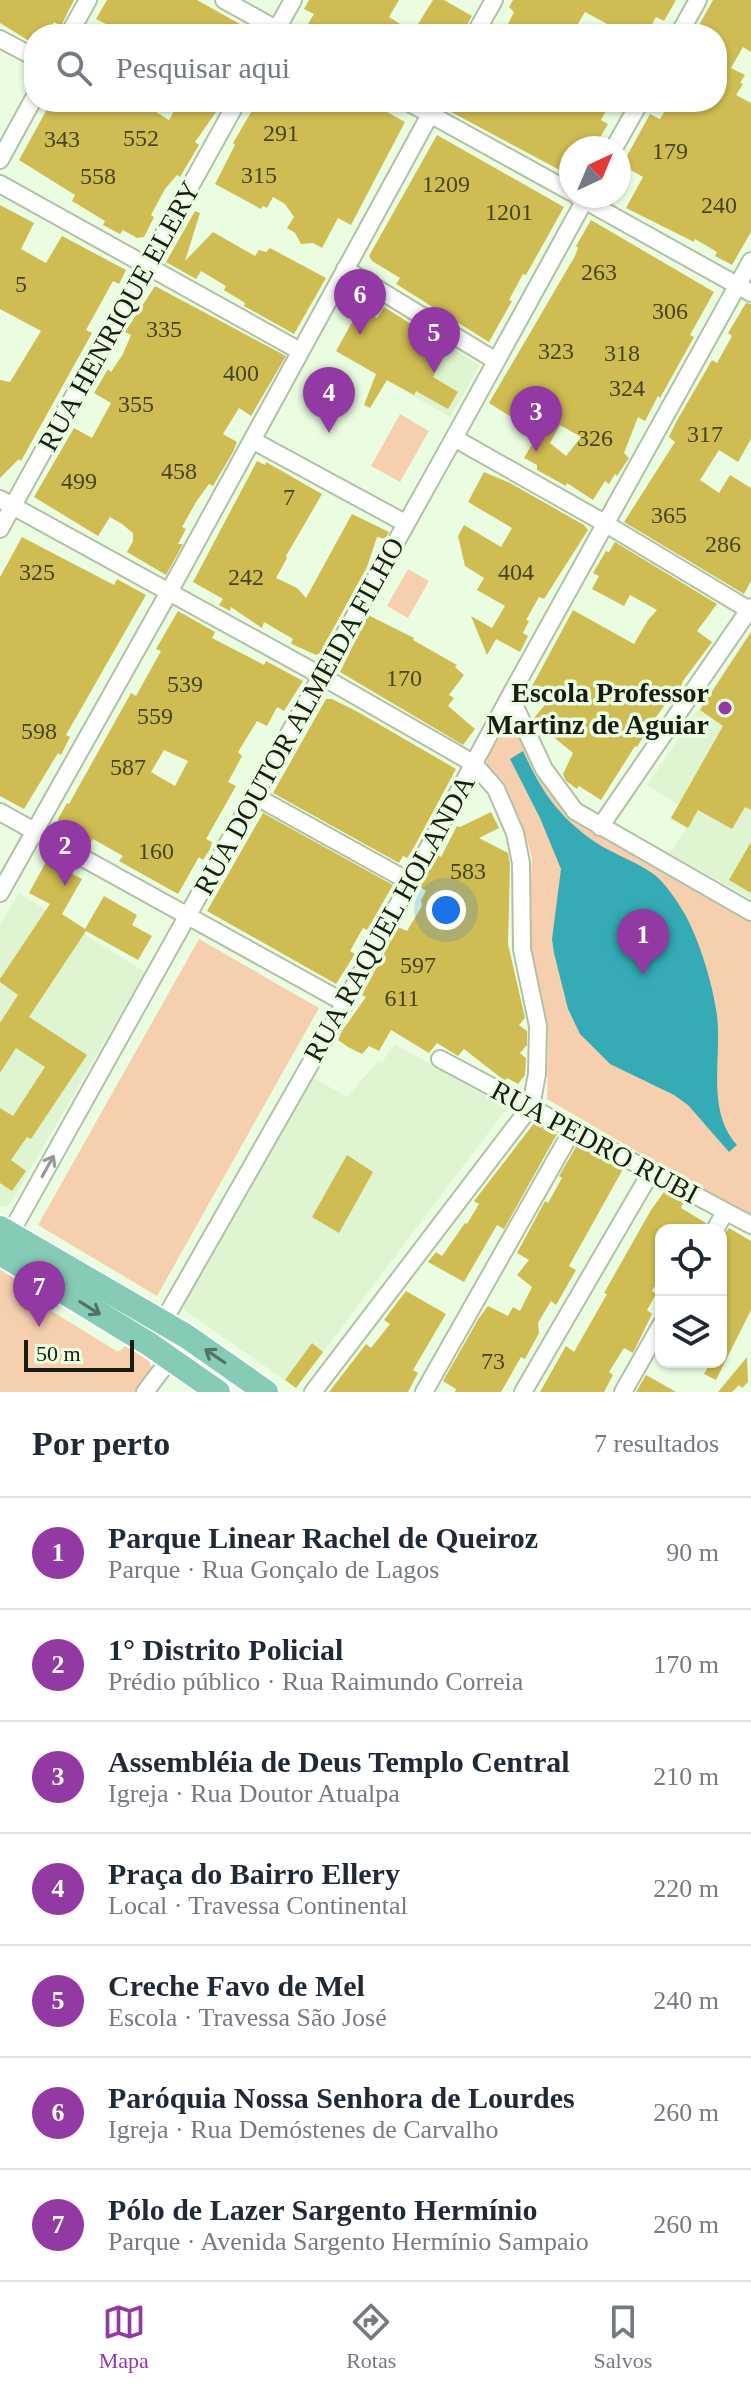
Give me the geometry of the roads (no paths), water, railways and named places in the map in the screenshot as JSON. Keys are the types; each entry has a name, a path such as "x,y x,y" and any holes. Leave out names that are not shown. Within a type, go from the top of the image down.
{"main road":[{"path":"3,1238 163,1322 266,1392"},
{"path":"3,1238 218,1392"}],"street":[{"path":"75,24 88,0"},
{"path":"224,0 264,24"},
{"path":"282,24 293,0"},
{"path":"481,24 494,0"},
{"path":"685,24 698,0"},
{"path":"0,39 24,52"},
{"path":"0,160 26,112"},
{"name":"RUA HENRIQUE ELERY","path":"0,529 6,503 147,265 231,112"},
{"path":"0,893 432,112"},
{"path":"441,112 559,183"},
{"path":"621,136 634,112"},
{"path":"0,184 300,351"},
{"name":"RUA DOUTOR ALMEIDA FILHO","path":"3,1238 189,915 454,438 574,208"},
{"path":"601,208 744,289"},
{"name":"RUA RAQUEL HOLANDA","path":"163,1322 345,1003 606,524 744,289 751,261"},
{"path":"345,269 496,361"},
{"path":"454,438 750,609 600,827"},
{"path":"252,440 405,523"},
{"path":"6,503 320,675 474,764 496,789 519,845 523,881 522,949 538,1026 537,1074 531,1106 313,1392"},
{"path":"510,696 553,784 575,811 751,912"},
{"path":"255,796 410,882"},
{"path":"0,812 345,1003"},
{"name":"RUA PEDRO RUBI","path":"440,1059 751,1225"},
{"path":"424,1392 573,1129"},
{"path":"523,1392 651,1172"},
{"path":"718,1224 725,1212"},
{"path":"623,1392 655,1336"},
{"path":"145,1392 170,1359"}],"water":[{"path":"523,751 557,809 595,842 657,877 686,916 704,961 716,1009 718,1097 727,1130 737,1145 729,1152 688,1105 610,1064 580,1034 568,1009 552,939 561,869 540,818 510,759"}],"place":[{"name":"Paróquia Nossa Senhora de Lourdes","path":"360,335"},
{"name":"Creche Favo de Mel","path":"434,373"},
{"name":"Praça do Bairro Ellery","path":"329,433"},
{"name":"Assembléia de Deus Templo Central","path":"536,452"},
{"name":"Escola Professor Martinz de Aguiar","path":"725,708"},
{"name":"1° Distrito Policial","path":"65,886"},
{"name":"Parque Linear Rachel de Queiroz","path":"643,975"},
{"name":"Pólo de Lazer Sargento Hermínio","path":"39,1327"}]}
